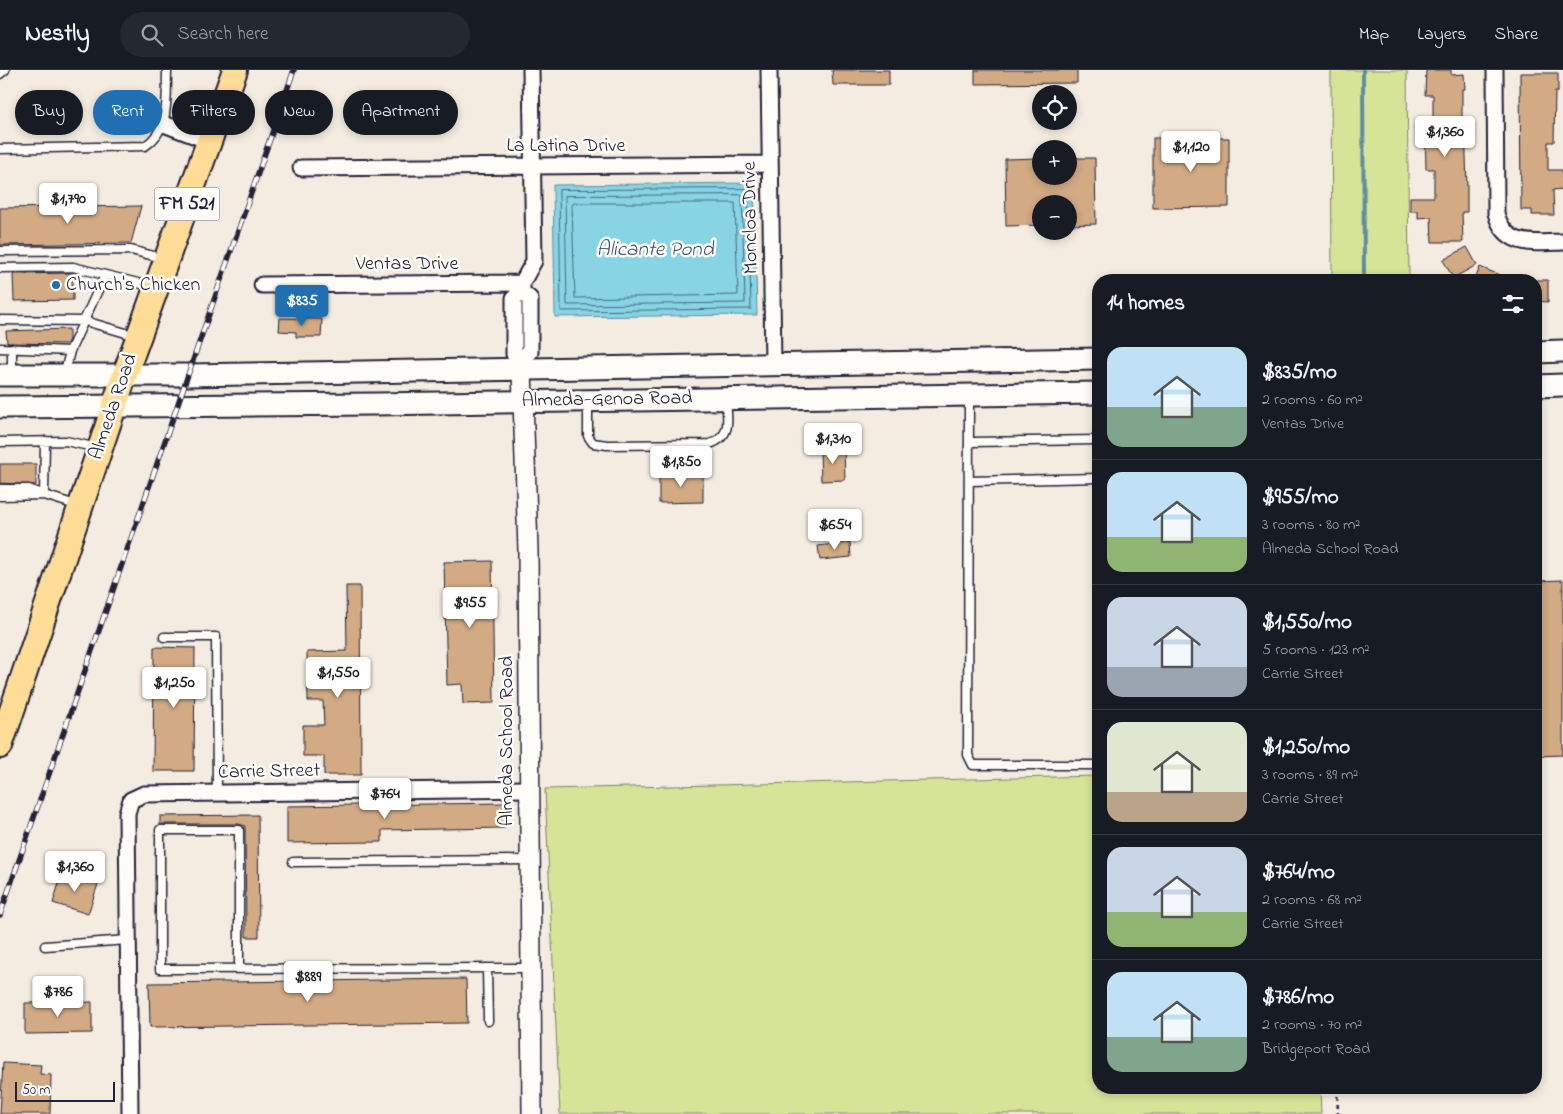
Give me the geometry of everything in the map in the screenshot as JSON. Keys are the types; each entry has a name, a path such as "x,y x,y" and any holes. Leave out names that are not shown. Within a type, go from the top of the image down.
{"main road":[{"name":"Almeda Road","path":"0,746 114,405 235,70"},
{"path":"1542,352 1563,352"},
{"name":"Almeda-Genoa Road","path":"6,375 375,372 522,363 773,364 1092,359"},
{"path":"899,362 900,396"},
{"path":"375,372 376,404"},
{"path":"1542,386 1563,386"},
{"name":"Almeda-Genoa Road","path":"0,407 376,404 1092,393"}],"street":[{"path":"522,287 530,299 530,352 522,363 514,354 514,298 522,287 534,261 531,70"},
{"name":"Moncloa Drive","path":"769,70 773,364"},
{"path":"1495,70 1496,213 1499,225 1514,239 1525,243 1563,242"},
{"path":"164,124 209,141"},
{"name":"La Latina Drive","path":"301,168 770,164"},
{"name":"Ventas Drive","path":"262,285 522,287"},
{"name":"Almeda School Road","path":"522,363 528,550 532,1114"},
{"name":"Carrie Street","path":"128,940 127,813 131,800 144,794 529,789"},
{"path":"128,940 130,1114"}],"lane":[{"path":"0,74 5,70"},
{"path":"0,149 145,146 155,140 164,124 167,70"},
{"path":"0,251 131,250 166,259"},
{"path":"0,268 73,267 156,288"},
{"path":"64,374 70,351 105,275"},
{"path":"0,320 84,321 138,336"},
{"path":"514,327 530,327"},
{"path":"0,348 70,351"},
{"path":"6,375 12,348"},
{"path":"969,395 968,754 973,765 1092,765"},
{"path":"588,401 588,436 593,443 607,445 710,444 719,441 727,428 726,398"},
{"path":"969,442 1092,440"},
{"path":"0,442 66,442 100,449"},
{"path":"44,495 45,442"},
{"path":"969,481 1092,478"},
{"path":"0,489 29,489 81,506"},
{"path":"0,496 44,495"},
{"path":"164,636 216,636 217,793"},
{"path":"239,969 239,830 160,830 160,969 239,969 531,968"},
{"path":"293,862 530,860"},
{"path":"45,946 128,940"},
{"path":"487,968 488,1020"}],"path":[{"path":"1337,1094 1338,1114"}],"green space":[{"path":"1331,70 1407,70 1409,274 1332,274"},
{"path":"1092,776 1092,1094 1320,1094 1321,1114 560,1114 545,789"}],"water":[{"name":"Alicante Pond","path":"754,183 757,315 555,317 553,185"}],"building":[{"path":"832,70 889,70 889,85 833,85"},
{"path":"975,70 1077,70 1077,83 975,84"},
{"path":"1426,70 1451,70 1451,75 1464,74 1465,89 1462,89 1462,123 1465,123 1467,212 1462,212 1463,242 1432,242 1431,217 1418,218 1418,211 1410,211 1410,197 1434,197 1434,169 1426,169 1425,124 1433,124 1433,95 1425,95"},
{"path":"1520,73 1558,73 1558,92 1555,92 1554,142 1548,142 1548,170 1562,170 1563,189 1553,190 1554,215 1532,215 1532,210 1521,210"},
{"path":"1153,138 1229,138 1229,207 1153,208"},
{"path":"1032,158 1032,185 1077,185 1077,158 1095,158 1096,224 1077,225 1077,195 1032,195 1032,225 1006,226 1005,159"},
{"path":"141,206 131,243 0,245 0,208"},
{"path":"1467,247 1477,265 1460,274 1451,274 1443,260"},
{"path":"1480,267 1497,274 1477,274"},
{"path":"73,273 73,300 14,301 13,274"},
{"path":"1542,280 1548,280 1548,302 1542,302"},
{"path":"280,318 322,319 321,337 296,337 296,332 279,331"},
{"path":"69,329 67,344 7,343 6,331"},
{"path":"844,449 845,480 821,481 820,450"},
{"path":"0,464 36,464 36,485 0,483"},
{"path":"659,473 703,473 703,502 659,503"},
{"path":"850,542 851,557 820,560 818,546"},
{"path":"492,561 494,703 463,704 462,684 447,685 444,562"},
{"path":"1563,580 1563,755 1542,756 1542,581"},
{"path":"346,586 360,586 361,775 324,775 324,756 303,756 303,725 324,725 323,701 308,701 307,652 347,651"},
{"path":"154,647 195,648 194,771 153,771"},
{"path":"504,803 505,828 382,830 382,842 287,843 287,806"},
{"path":"258,815 259,937 246,937 245,826 239,824 160,824 160,816"},
{"path":"62,873 98,884 88,914 53,903"},
{"path":"466,979 467,1023 150,1027 149,983"},
{"path":"92,1002 92,1033 25,1034 25,1003"},
{"path":"3,1063 41,1065 40,1074 51,1075 50,1114 0,1114"}],"waterway":[{"path":"1363,70 1364,274"}],"railway":[{"path":"0,915 294,70"}],"place":[{"name":"Church's Chicken","path":"56,285"}]}
